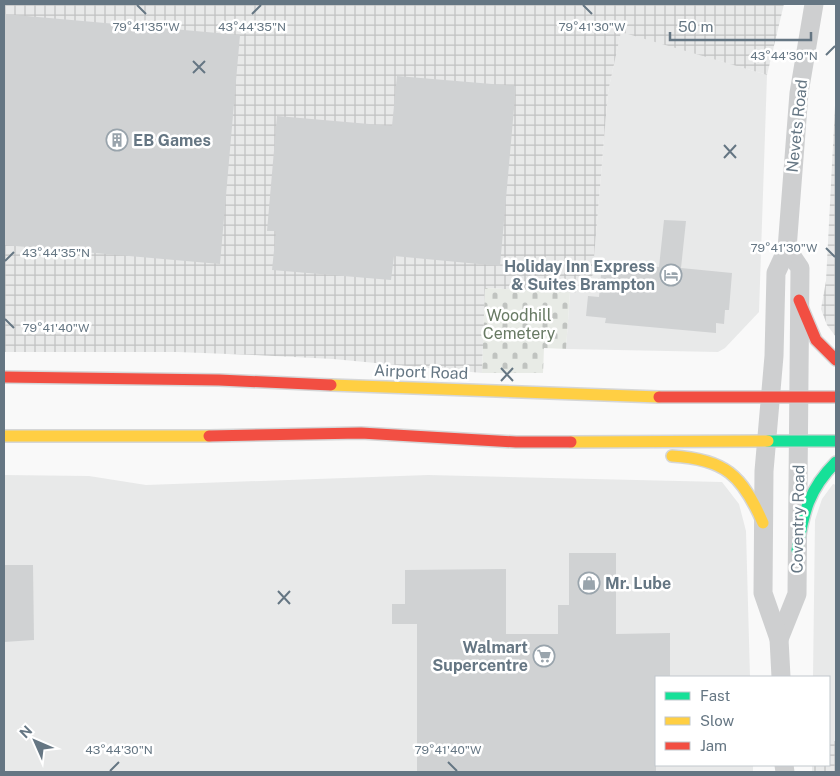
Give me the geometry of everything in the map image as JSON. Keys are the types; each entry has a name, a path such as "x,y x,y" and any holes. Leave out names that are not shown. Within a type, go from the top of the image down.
{"main road":[{"path":"800,300 813,335 822,347 836,360"},
{"name":"Airport Road","path":"4,377 219,380 618,396 836,397"},
{"path":"4,436 240,436 361,433 516,442 836,441"},
{"path":"625,442 655,456 688,456 712,460 730,470 748,488 764,523"},
{"path":"797,550 807,499 820,478 836,462"}],"street":[{"name":"Nevets Road","path":"771,397 776,273 787,249 799,93 814,4"},
{"path":"787,249 800,268 799,397"},
{"name":"Coventry Road","path":"771,397 767,441 763,593 780,638 781,676"},
{"name":"Coventry Road","path":"780,638 797,594 799,397"}],"shaded area":[{"path":"4,4 784,4 767,75 621,32 608,92 591,293 485,288 482,373 333,359 253,355 178,352 4,352"},
{"path":"621,31 767,75 759,312 725,348 718,352 566,349 570,292 591,292 608,92"},
{"path":"836,86 836,337 827,325 821,309 826,281"},
{"path":"4,475 89,476 146,485 428,475 722,482 739,504 746,531 750,676 655,676 655,766 753,766 753,772 4,772"},
{"path":"833,484 836,485 836,741 830,741 830,676 813,676 815,520 822,499"},
{"path":"830,741 836,741 836,772 812,772 812,766 830,766"}],"green space":[{"name":"Woodhill Cemetery","path":"485,288 570,292 566,349 544,348 543,373 482,373"}],"building":[{"name":"EB Games","path":"4,14 240,35 220,264 4,245"},
{"path":"397,76 516,86 500,266 394,256 391,280 272,270 276,231 267,231 277,116 392,126"},
{"name":"Holiday Inn Express & Suites Brampton","path":"664,220 686,221 681,268 732,273 729,310 725,310 724,324 716,323 716,333 605,323 606,318 586,316 588,296 599,297 601,275 609,275 611,262 659,267"},
{"name":"Walmart Supercentre","path":"569,553 616,553 616,634 670,633 670,676 655,676 656,772 417,772 417,624 392,624 392,604 405,604 405,570 506,569 506,634 558,634 558,605 569,605"},
{"path":"4,565 33,565 34,640 4,642"}],"traffic: fast":[{"path":"768,441 836,441"},
{"path":"797,550 805,513 813,492 836,462"}],"traffic: slow":[{"path":"331,385 659,397"},
{"path":"4,436 209,436"},
{"path":"571,442 768,441"},
{"path":"672,456 706,461 730,473 739,481 747,493 763,523"}],"traffic: jam":[{"path":"799,300 816,340 836,360"},
{"path":"4,377 219,380 331,385"},
{"path":"659,397 836,397"},
{"path":"209,436 361,433 516,442 571,442"}],"place":[{"name":"EB Games","path":"117,140"},
{"name":"Holiday Inn Express & Suites Brampton","path":"671,275"},
{"name":"Mr. Lube","path":"589,583"},
{"name":"Walmart Supercentre","path":"544,656"}]}
